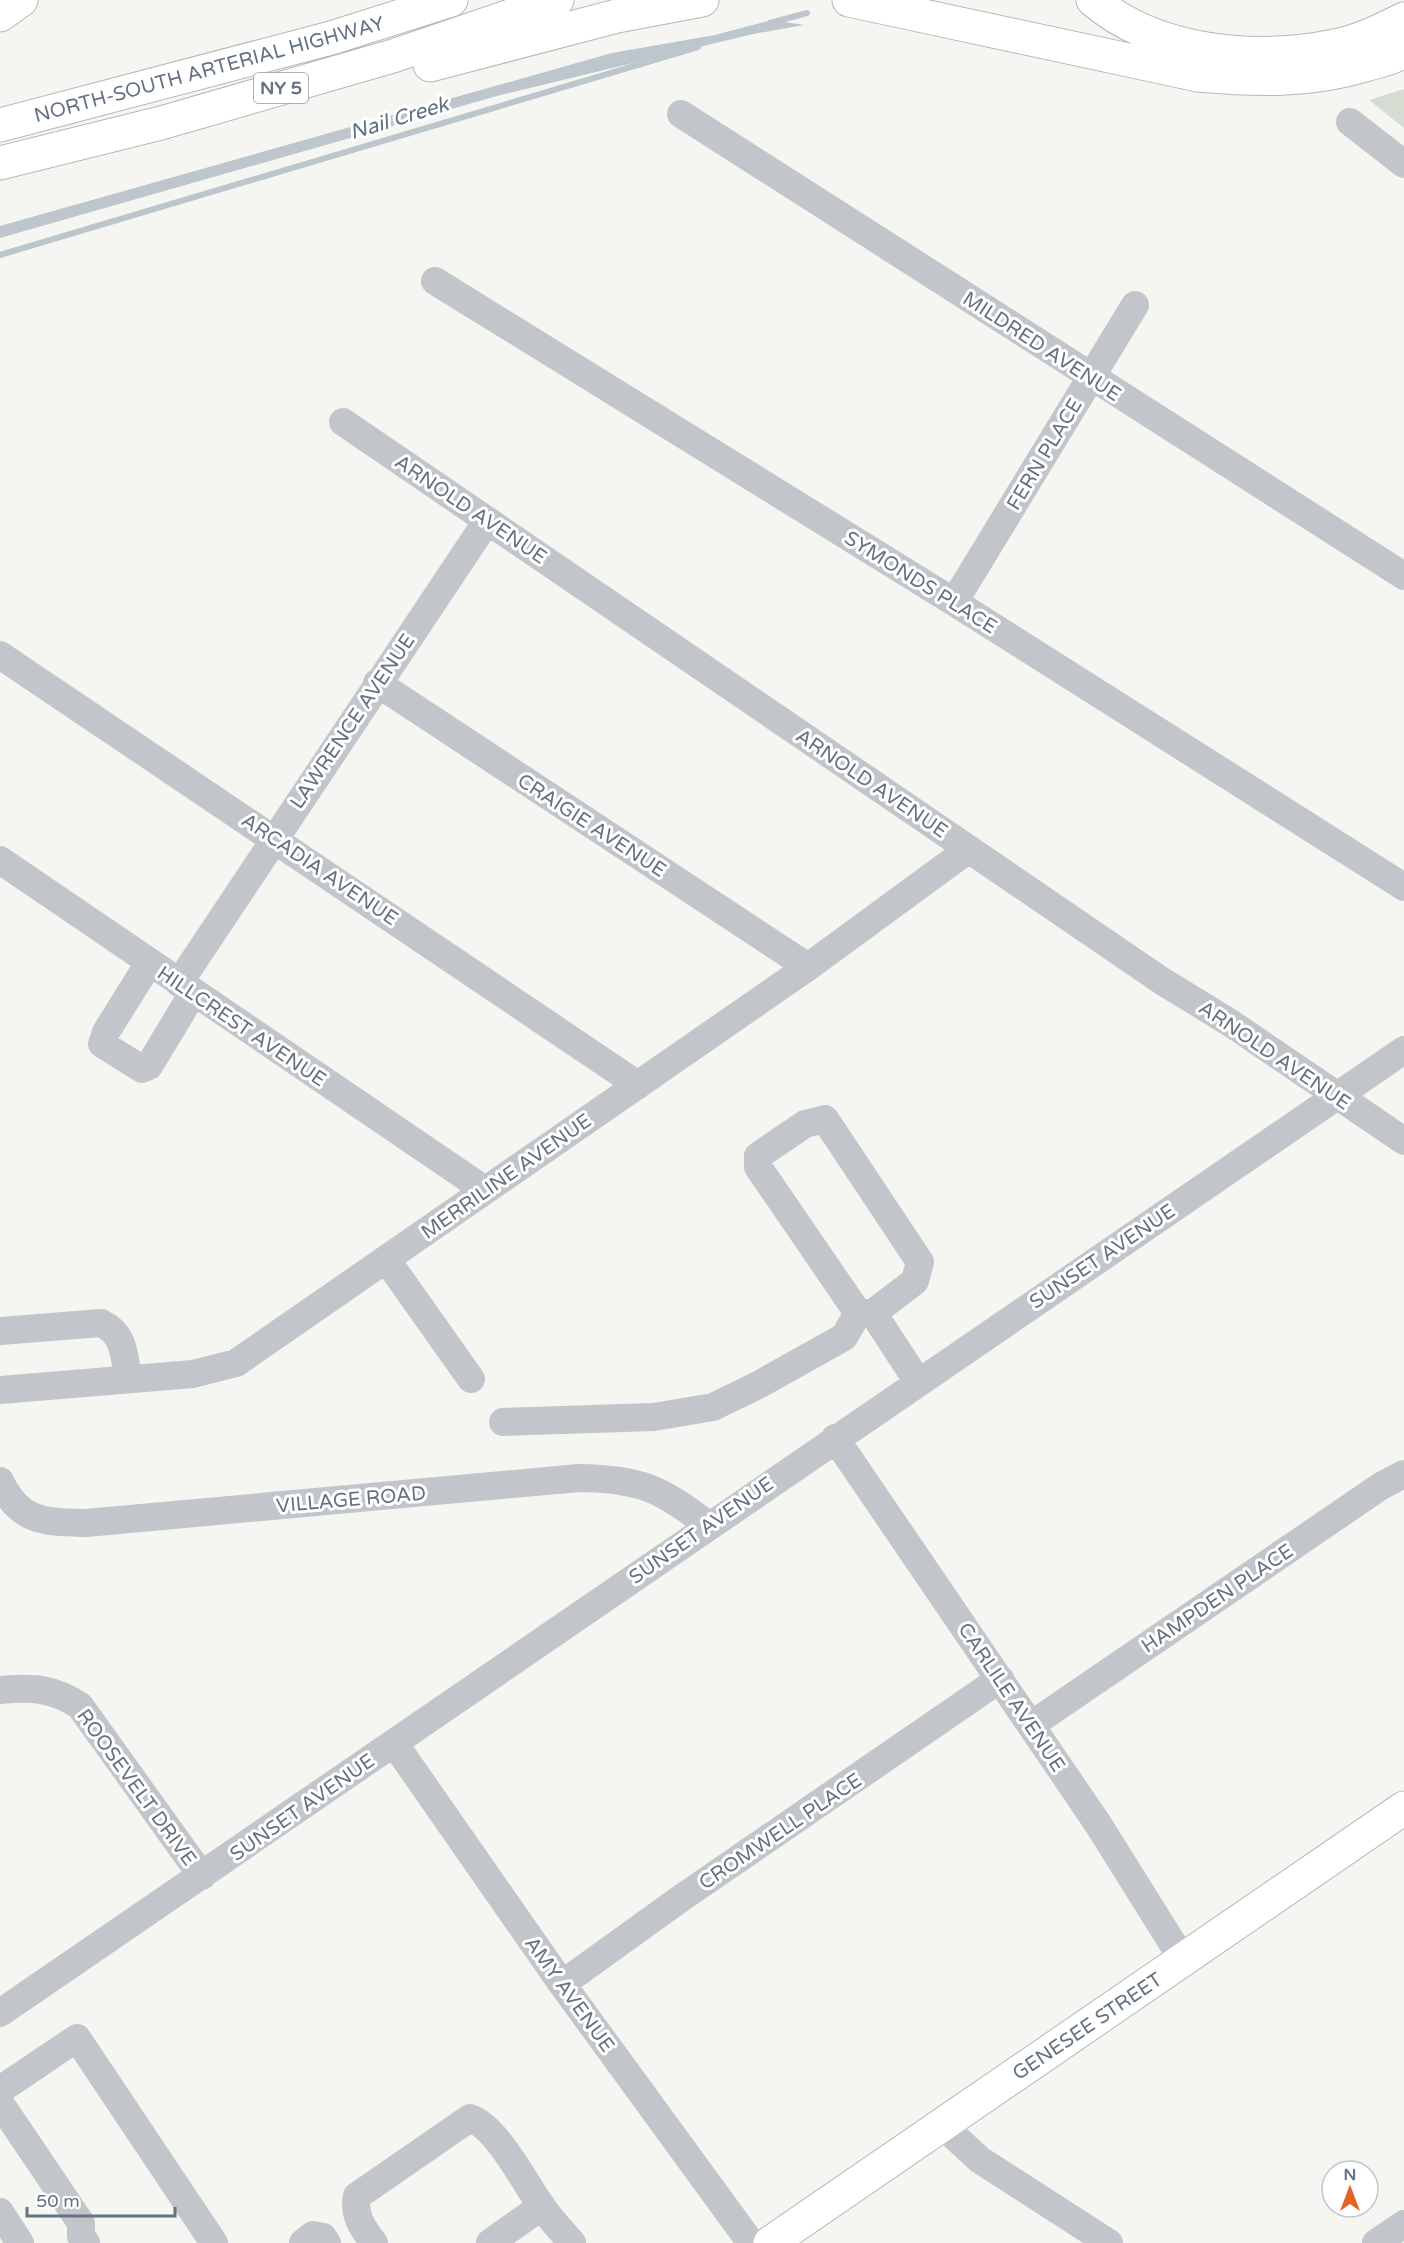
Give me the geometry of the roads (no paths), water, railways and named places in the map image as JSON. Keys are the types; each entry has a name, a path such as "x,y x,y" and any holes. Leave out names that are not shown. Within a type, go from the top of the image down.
{"main road":[{"path":"0,15 21,0"},
{"name":"NORTH-SOUTH ARTERIAL HIGHWAY","path":"0,125 331,38 451,0"},
{"name":"NORTH-SOUTH ARTERIAL HIGHWAY","path":"0,163 161,123 393,56 557,0"},
{"path":"268,92 421,67 617,16 702,0"},
{"path":"849,0 1198,75 1294,80 1333,75 1404,51"},
{"path":"1094,0 1138,29 1192,46 1230,52 1266,53 1336,46 1372,34 1404,19"},
{"name":"GENESEE STREET","path":"770,2243 1404,1808"}],"street":[{"name":"MILDRED AVENUE","path":"681,114 1404,576"},
{"path":"1350,122 1404,164"},
{"name":"SYMONDS PLACE","path":"435,281 954,602 1404,887"},
{"name":"FERN PLACE","path":"954,602 1135,305"},
{"name":"ARNOLD AVENUE","path":"342,422 1162,981 1232,1024 1404,1141"},
{"name":"LAWRENCE AVENUE","path":"149,963 106,1032 102,1044 142,1069 149,1066 186,988 274,838 487,520"},
{"name":"ARCADIA AVENUE","path":"0,656 274,838 638,1085"},
{"name":"CRAIGIE AVENUE","path":"377,684 808,967"},
{"name":"MERRILINE AVENUE","path":"0,1390 193,1374 236,1363 808,967 969,849"},
{"name":"HILLCREST AVENUE","path":"0,860 485,1190"},
{"name":"SUNSET AVENUE","path":"4,2001 202,1876 708,1525 1404,1050"},
{"path":"503,1422 654,1417 713,1407 760,1384 844,1337 866,1313 915,1281 920,1262 825,1119 805,1124 758,1156 758,1167 866,1313 918,1382"},
{"path":"386,1260 471,1379"},
{"path":"0,1331 101,1323 114,1329 121,1341 128,1379"},
{"name":"CARLILE AVENUE","path":"835,1438 1098,1824 1184,1960"},
{"name":"HAMPDEN PLACE","path":"1031,1725 1381,1486 1404,1474"},
{"name":"VILLAGE ROAD","path":"0,1480 17,1507 28,1515 45,1522 86,1523 579,1478 620,1479 662,1493 708,1525"},
{"name":"CROMWELL PLACE","path":"562,1984 680,1899 1000,1679"},
{"name":"ROOSEVELT DRIVE","path":"0,1690 42,1689 61,1693 80,1706 202,1876"},
{"name":"AMY AVENUE","path":"394,1743 562,1984 750,2243"},
{"path":"0,2090 76,2038 214,2243"},
{"path":"0,2103 81,2223 81,2236 86,2243"},
{"path":"374,2243 360,2224 355,2204 357,2196 470,2118 480,2121 495,2139 542,2206 572,2243"},
{"path":"942,2126 980,2160 1109,2243"},
{"path":"490,2243 542,2206"},
{"path":"0,2212 20,2243"},
{"path":"1376,2243 1404,2224"},
{"path":"303,2243 313,2235 323,2237 327,2243"}],"water":[{"path":"772,20 804,25 753,34 497,96 0,238 0,226 612,53 715,35"}],"waterway":[{"name":"Nail Creek","path":"770,23 807,13"},
{"name":"Nail Creek","path":"0,255 698,47"}]}
